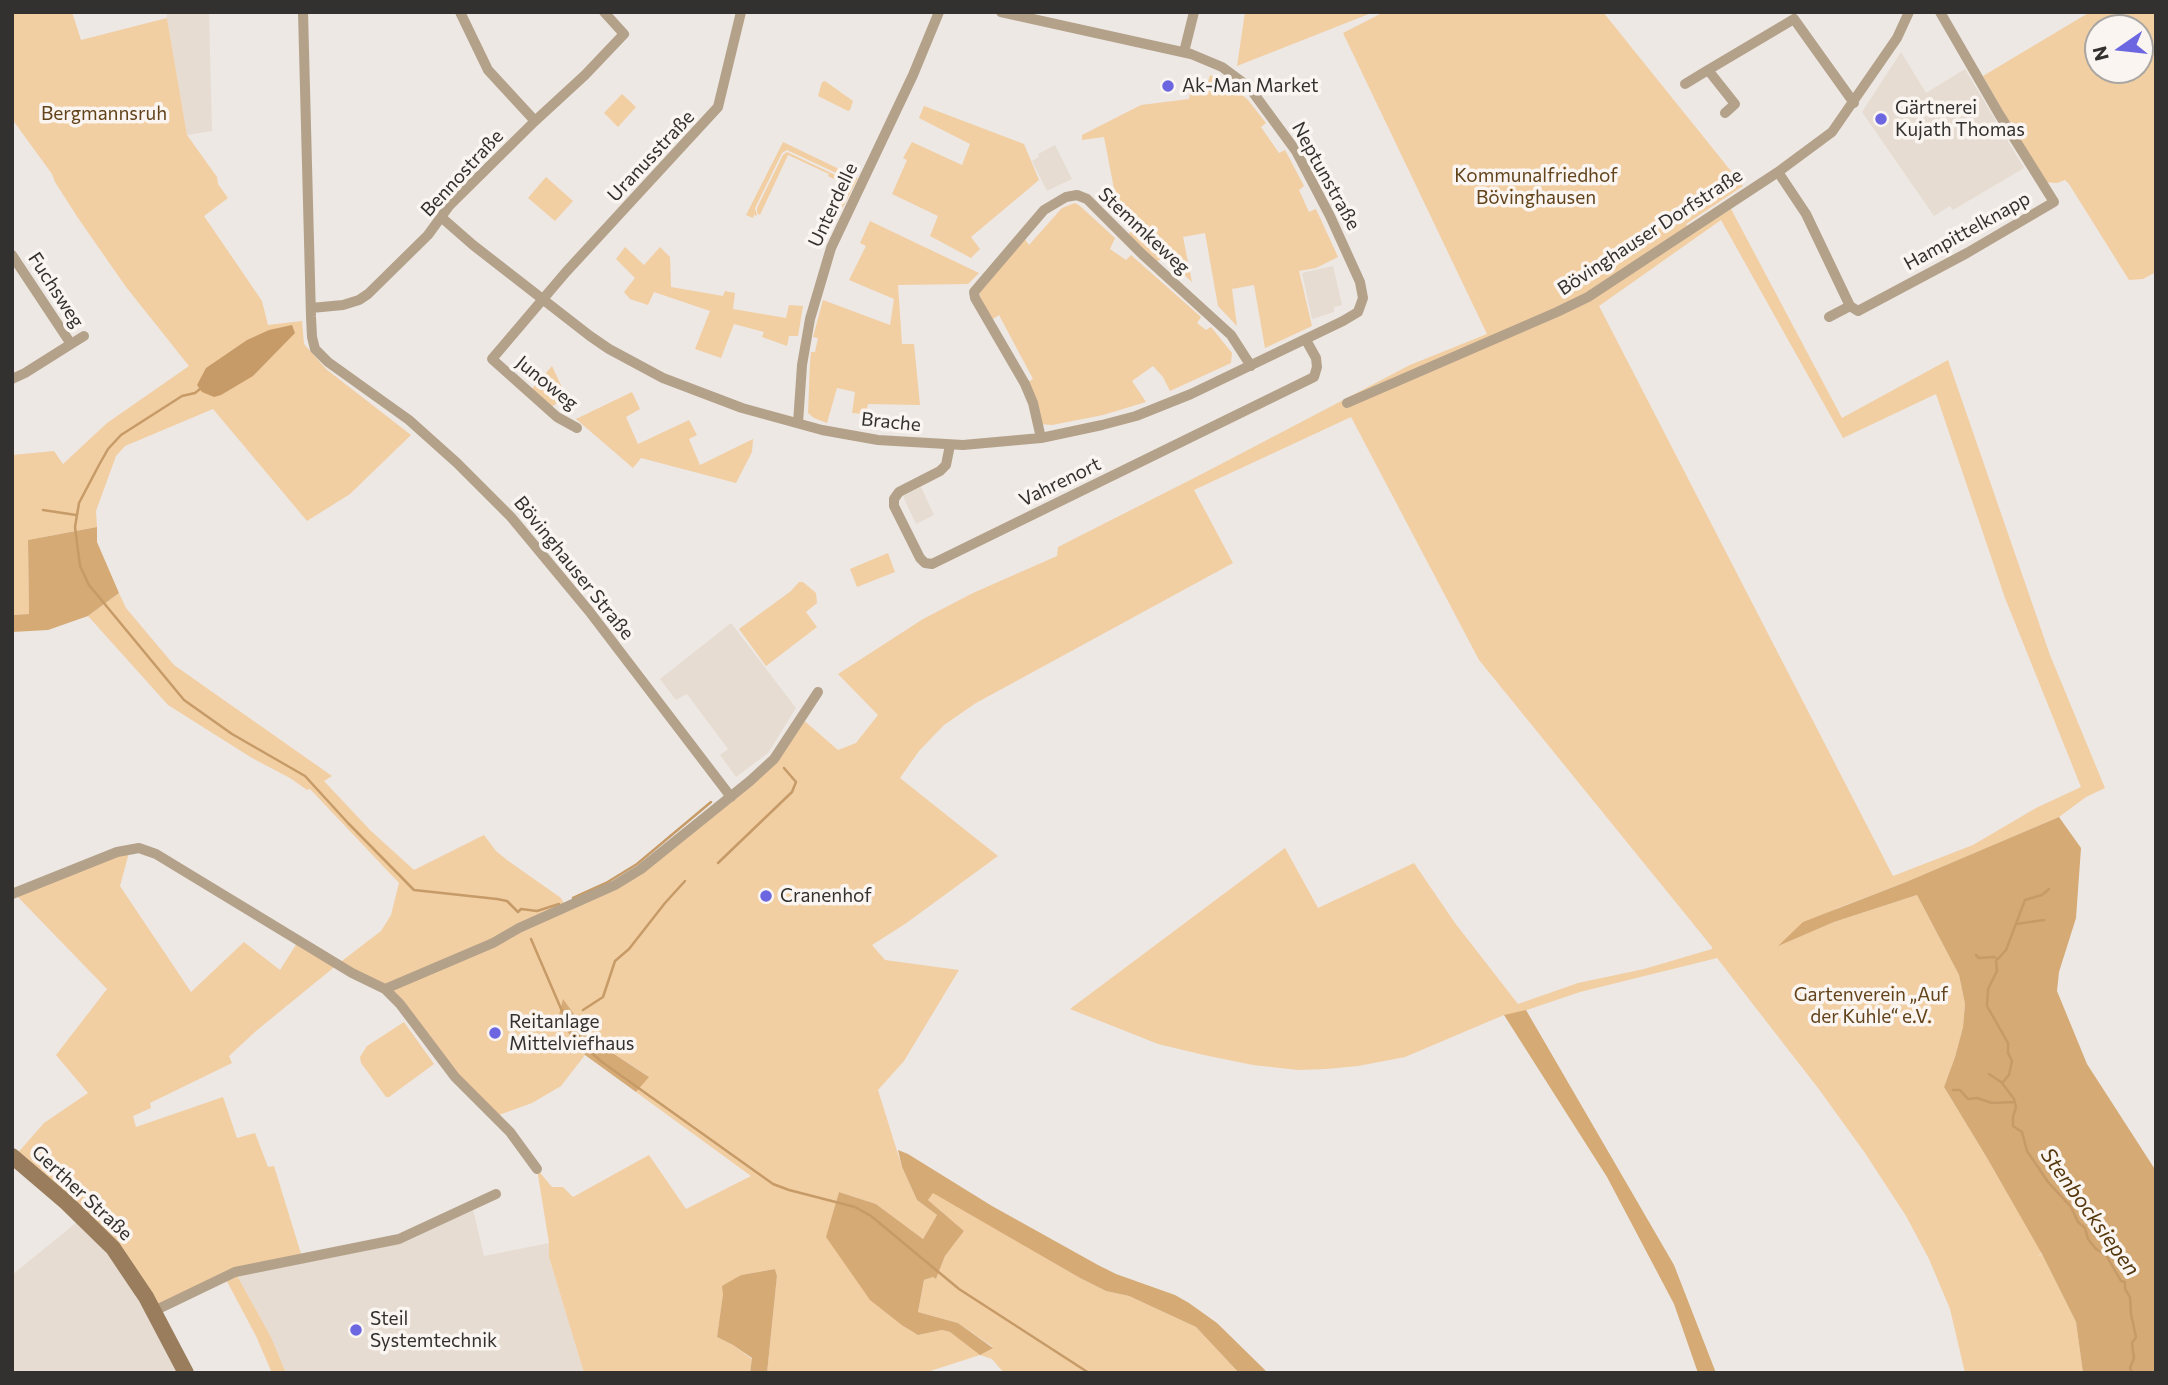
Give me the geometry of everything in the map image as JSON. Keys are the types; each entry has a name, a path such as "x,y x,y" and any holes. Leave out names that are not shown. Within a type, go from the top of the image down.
{"street":[{"name":"Bövinghauser Straße","path":"303,12 312,337 315,349 328,362 409,420 473,478 526,533 731,797"},
{"path":"460,12 488,70 535,121"},
{"name":"Bennostraße","path":"311,308 343,305 368,294 428,235 441,217 624,34 604,12"},
{"name":"Uranusstraße","path":"542,300 718,107 741,12"},
{"name":"Unterdelle","path":"798,423 802,365 810,319 831,248 914,75 939,12"},
{"name":"Neptunstraße","path":"1001,12 1184,52 1222,67 1249,87 1296,151 1330,216 1360,282 1363,298"},
{"path":"1184,52 1194,12"},
{"name":"Bövinghauser Dorfstraße","path":"1347,403 1588,297 1778,172 1832,132 1896,38 1909,12"},
{"name":"Hampittelknapp","path":"1829,317 1850,306 1858,311 1967,253 2054,202 1940,12"},
{"path":"1685,84 1792,16 1854,103"},
{"path":"1708,70 1735,104 1724,113"},
{"path":"1778,172 1806,214 1850,306"},
{"name":"Stemmkeweg","path":"1041,438 1025,384 974,292 1044,210 1066,198 1077,195 1087,199 1142,254 1231,335 1251,366"},
{"name":"Brache","path":"441,217 542,300 609,349 663,378 742,408 822,430 878,440 950,445 1041,438 1136,416 1191,394 1306,340 1357,312 1363,298"},
{"name":"Fuchsweg","path":"12,255 71,344"},
{"name":"Junoweg","path":"542,300 492,359 551,413 577,428"},
{"name":"Fuchsweg","path":"12,379 83,336"},
{"name":"Vahrenort","path":"950,445 946,465 940,471 899,492 894,499 894,506 925,563 932,564 1314,377 1317,367 1306,340"},
{"path":"386,989 492,943 527,924 615,885 641,869 774,759 818,692"},
{"path":"12,894 117,852 139,848 167,860 352,973 386,989 455,1077 510,1132 537,1169"},
{"name":"Gerther Straße","path":"12,1156 106,1239 132,1274 154,1311 185,1372"},
{"path":"154,1311 235,1272 399,1239 496,1194"}],"shaded area":[{"path":"166,12 209,12 212,131 187,135"},
{"path":"1901,52 1926,93 1965,69 2024,168 1953,210 1950,206 1934,216 1862,112"},
{"path":"1055,145 1072,179 1047,191 1032,161 1039,157 1038,154"},
{"path":"1333,266 1342,305 1334,307 1334,312 1312,319 1302,273"},
{"path":"292,325 295,333 253,376 214,397 202,392 197,385 206,368 247,340 269,330"},
{"path":"921,487 934,515 916,524 903,496"},
{"path":"97,527 97,542 119,593 88,616 48,630 12,632 12,615 29,614 28,540"},
{"path":"731,623 796,708 768,753 736,777 720,755 728,749 687,694 676,700 660,679"},
{"path":"2059,817 2081,848 2076,918 2059,972 2057,991 2087,1064 2156,1171 2156,1373 2083,1373 2076,1322 2042,1254 1944,1087 1963,1027 1965,1004 1959,975 1917,895 1834,922 1778,946 1803,922"},
{"path":"563,999 602,1046 649,1077 636,1092 585,1055 558,1019"},
{"path":"1526,1010 1674,1265 1716,1373 1698,1373 1674,1304 1607,1177 1504,1015"},
{"path":"898,1150 1098,1265 1189,1303 1217,1323 1268,1373 1239,1373 1196,1327 1129,1296 1106,1291 1080,1278 933,1193 928,1200 964,1231 945,1256 936,1279 933,1277 924,1280 918,1312 958,1323 993,1348 980,1355 950,1332 942,1330 918,1335 903,1326 870,1300 826,1237 839,1192 876,1204 923,1239 937,1215 917,1200 902,1167"},
{"path":"472,1205 484,1256 549,1243 549,1257 584,1373 286,1373 271,1337 235,1272 399,1239"},
{"path":"77,1222 104,1250 125,1278 177,1371 12,1373 12,1275"},
{"path":"775,1269 777,1276 767,1373 750,1373 752,1358 717,1337 722,1286 741,1275"}],"green space":[{"name":"Bergmannsruh","path":"12,12 72,12 81,40 167,18 187,135 217,177 218,184 228,198 204,216 262,301 268,325 302,321 304,344 326,369 411,435 350,494 307,521 213,409 125,446 116,456 96,511 97,527 28,540 29,614 12,615 12,455 54,451 63,464 107,423 189,366 126,287 78,218 52,174 12,119"},
{"path":"1245,12 1374,12 1237,66"},
{"path":"1384,12 1603,12 1743,186 1686,224 1693,232 1731,209 1842,418 1948,360 2050,655 2105,788 2086,797 2059,817 1838,908 1780,944 1834,922 1917,895 1959,975 1965,1004 1963,1027 1944,1087 2042,1253 2036,1257 2042,1254 2076,1322 2083,1373 1965,1373 1950,1309 1929,1259 1906,1216 1818,1088 1717,958 1580,992 1515,1014 1504,1015 1405,1057 1326,1069 1298,1070 1253,1065 1204,1055 1158,1044 1070,1009 1285,848 1318,908 1414,863 1455,923 1518,1004 1578,983 1644,969 1712,949 1479,660 1351,417 1194,490 1233,563 976,703 944,725 919,751 900,778 998,856 872,945 885,960 959,970 904,1061 878,1090 902,1167 917,1200 937,1215 923,1239 876,1204 839,1192 835,1208 903,1326 918,1335 942,1330 950,1332 981,1354 993,1347 958,1323 918,1312 924,1280 933,1277 936,1279 945,1256 964,1231 928,1200 933,1192 1080,1278 1106,1291 1129,1296 1196,1327 1239,1373 1004,1373 992,1359 980,1355 924,1373 767,1373 777,1276 775,1269 741,1275 726,1285 723,1294 717,1337 752,1359 750,1373 584,1373 549,1257 537,1169 552,1187 563,1187 573,1197 649,1155 686,1209 751,1176 636,1092 648,1076 602,1046 563,1000 559,1018 585,1055 561,1086 532,1103 496,1116 400,1004 338,964 381,931 391,915 399,883 310,789 307,790 252,758 168,705 88,616 119,593 126,608 174,665 332,776 324,781 371,831 414,870 484,835 496,851 561,898 566,907 615,885 750,781 801,718 838,750 856,743 878,715 838,674 923,619 973,593 1057,556 1058,547 1410,365 1487,334 1343,33","holes":["1721,220 1843,438 1936,394 2005,598 2081,787 2036,808 1973,845 1893,876 1599,306"]},
{"path":"2156,12 2156,272 2143,279 2129,280 2069,184 2065,180 2057,183 2043,182 1983,76 2084,16 2084,84 2154,84 2154,14 2087,14"},
{"path":"1210,75 1228,83 1248,100 1266,123 1261,127 1279,153 1285,150 1304,186 1299,190 1309,212 1316,209 1338,257 1316,268 1299,271 1312,326 1265,348 1254,285 1232,289 1237,326 1218,306 1205,233 1183,237 1192,282 1164,257 1156,262 1128,236 1132,228 1109,205 1116,199 1104,137 1082,140 1082,135 1141,105 1189,99 1192,83 1208,82"},
{"path":"825,81 853,101 850,110 818,96 822,82"},
{"path":"622,94 636,107 618,127 604,113"},
{"path":"924,106 1024,144 1039,180 971,237 980,249 971,258 930,236 938,216 892,194 907,160 903,158 912,142 962,165 970,144 919,118"},
{"path":"783,142 858,178 842,209 837,210 849,179 787,150 782,153 755,208 757,216 754,215 753,218 746,215"},
{"path":"787,152 848,181 846,185 788,155 760,215 757,208 783,155"},
{"path":"546,177 573,201 555,221 528,198"},
{"path":"1075,203 1115,238 1110,249 1126,260 1131,255 1201,317 1197,323 1206,330 1211,327 1232,353 1231,363 1170,391 1153,366 1132,381 1146,402 1103,415 1052,425 1039,424 1028,382 1033,379 999,315 993,319 980,300 980,288 1024,238 1029,245 1062,208"},
{"path":"870,221 979,273 968,284 898,285 902,344 914,344 920,405 868,404 866,414 852,413 855,392 837,388 827,423 808,413 811,352 815,352 818,338 813,337 823,300 890,325 894,299 849,280 866,246 860,243"},
{"path":"625,247 644,265 660,247 670,257 671,287 723,296 725,291 735,293 733,309 786,318 789,305 803,306 798,336 789,336 787,346 762,337 764,332 734,324 721,358 695,349 710,311 654,292 648,305 630,299 624,292 635,278 616,259"},
{"path":"552,366 567,398 549,408 531,390"},
{"path":"632,392 640,409 626,417 638,444 689,420 697,435 689,439 700,465 753,439 752,452 736,483 641,458 633,468 576,419"},
{"path":"888,553 895,572 857,587 850,569"},
{"path":"799,582 803,582 816,593 817,603 806,612 817,627 766,666 739,629 791,591"},
{"path":"130,849 120,886 191,992 244,942 280,970 299,940 338,964 229,1056 232,1063 150,1103 151,1108 133,1116 136,1127 223,1097 237,1138 255,1133 268,1167 274,1166 302,1257 235,1272 271,1337 286,1373 272,1373 223,1274 159,1306 133,1273 15,1156 44,1123 88,1093 56,1055 107,989 14,893"},
{"path":"404,1022 434,1064 386,1097 361,1063 360,1057 367,1046"}],"waterway":[{"path":"200,389 182,396 121,435 108,449 79,503 75,527 80,566 89,585 184,700 232,734 305,776 414,890 507,901 518,912 521,909 537,911 559,904"},
{"path":"43,510 76,515"},
{"path":"718,863 792,792 796,782 784,768"},
{"path":"573,898 606,883 637,864 711,802"},
{"path":"583,1010 603,997 615,961 629,949 685,881"},
{"name":"Stenbocksiepen","path":"2049,889 2042,895 2025,900 2006,950 1996,961 1997,971 1988,989 1987,1006 2008,1043 2008,1053 2012,1061 2009,1075 2002,1083 2014,1099 2016,1107 2013,1126 2022,1132 2027,1151 2048,1182 2071,1207 2078,1222 2085,1228 2088,1239 2096,1249 2106,1255 2121,1281 2125,1282 2136,1337 2132,1343 2132,1373"},
{"name":"Stenbocksiepen","path":"2016,924 2044,920"},
{"path":"531,939 562,1011 587,1049 602,1062 773,1184 855,1207 871,1216 959,1289 1089,1373"},
{"path":"1976,955 1979,958 1998,959"},
{"path":"1989,1074 2001,1082"},
{"path":"1953,1090 1960,1090 1968,1099 1977,1098 1992,1103 2014,1102"}],"place":[{"name":"Ak-Man Market","path":"1168,86"},
{"name":"Gärtnerei Kujath Thomas","path":"1881,119"},
{"name":"Cranenhof","path":"766,896"},
{"name":"Reitanlage Mittelviefhaus","path":"495,1033"},
{"name":"Steil Systemtechnik","path":"356,1330"}],"park label":[{"name":"Kommunalfriedhof Bövinghausen","path":"1536,187"},
{"name":"Gartenverein „Auf der Kuhle“ e.V.","path":"1871,1006"}]}
